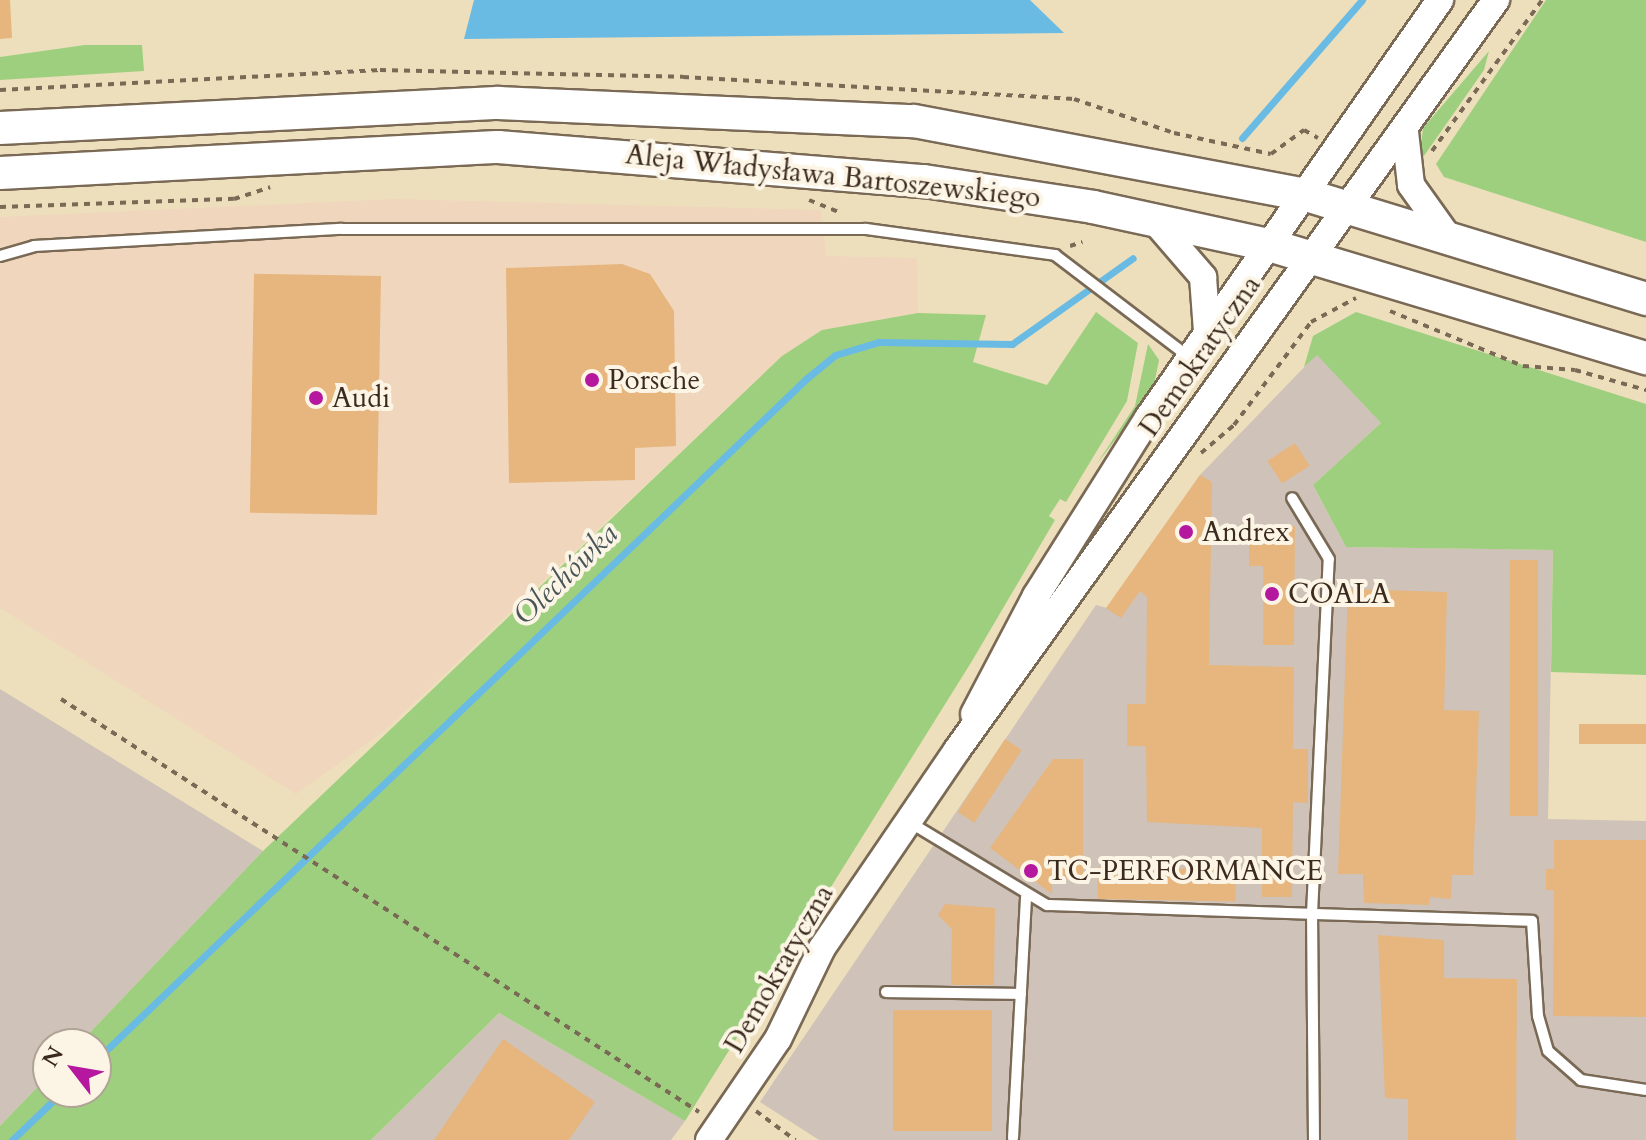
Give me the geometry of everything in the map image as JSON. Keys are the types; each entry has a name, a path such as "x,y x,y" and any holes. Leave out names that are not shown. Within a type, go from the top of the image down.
{"main road":[{"name":"Aleja Władysława Bartoszewskiego","path":"0,128 498,103 826,115 1047,141 1306,195 1446,234 1646,299"},
{"name":"Aleja Władysława Bartoszewskiego","path":"0,173 360,151 598,150 924,181 1153,219 1269,245 1646,358"}],"street":[{"name":"Demokratyczna","path":"957,750 1036,596 1189,357 1306,195 1440,0"},
{"name":"Demokratyczna","path":"710,1139 778,1039 822,948 957,750 1310,256 1405,132 1496,0"},
{"path":"1405,132 1407,173 1446,234"},
{"path":"1153,219 1198,268 1207,331"}],"lane":[{"path":"0,256 34,246 342,229 852,228 1043,251 1117,297 1189,357"},
{"path":"1292,498 1329,559 1312,914 1314,1140"},
{"path":"909,821 1026,897 1072,911 1532,921 1538,1016 1548,1051 1588,1083 1646,1090"},
{"path":"1013,1138 1026,897"},
{"path":"886,992 1021,994"}],"path":[{"path":"1407,173 1423,164 1542,0"},
{"path":"0,207 234,199 279,183"},
{"path":"803,198 840,213 852,228"},
{"path":"1070,246 1082,242"},
{"path":"61,699 325,865 694,1107 706,1117 710,1139"},
{"path":"738,1098 795,1140"}],"shaded area":[{"path":"395,199 821,210 826,256 917,258 918,313 822,330 782,356 383,732 296,794 0,608 0,217"},
{"path":"1317,354 1381,423 1313,485 1346,547 1553,550 1548,819 1646,821 1646,1140 819,1140 760,1102 1096,605 1107,608 1200,475"},
{"path":"0,689 263,851 94,1028 32,1028 32,1093 0,1126"},
{"path":"499,1013 685,1121 671,1140 371,1140"}],"green space":[{"path":"1546,0 1646,0 1646,242 1444,177 1436,164"},
{"path":"85,45 142,45 144,71 0,80 0,57"},
{"path":"1489,51 1484,70 1419,163 1423,128"},
{"path":"1096,312 1138,343 1127,401 1066,502 1060,499 1049,516 1055,520 972,661 685,1121 499,1013 371,1140 0,1140 0,1126 32,1093 32,1108 112,1108 112,1028 94,1028 263,851 782,356 822,330 918,313 986,315 973,362 1047,385"},
{"path":"1356,312 1646,404 1646,675 1551,672 1553,550 1346,547 1313,485 1381,423 1317,355 1304,367 1313,336"},
{"path":"1148,344 1159,360 1153,390 1096,465 1135,406"}],"water":[{"path":"474,0 1030,0 1064,33 464,39"}],"building":[{"path":"0,0 10,0 12,38 0,39"},
{"name":"Porsche","path":"622,264 650,274 674,311 676,446 635,448 635,480 509,483 506,268"},
{"name":"Audi","path":"254,274 381,276 377,515 250,513"},
{"path":"1295,443 1310,466 1282,484 1267,461"},
{"path":"1200,475 1212,482 1209,665 1294,667 1293,749 1308,749 1308,803 1293,802 1292,897 1262,897 1262,828 1147,822 1146,746 1127,746 1127,704 1146,704 1147,597 1140,591 1121,618 1106,608"},
{"path":"1249,526 1295,526 1294,645 1263,645 1263,566 1249,566"},
{"path":"1510,560 1538,560 1538,816 1510,816"},
{"path":"1348,589 1447,592 1444,710 1479,711 1473,875 1452,875 1451,899 1430,897 1429,905 1364,903 1363,874 1338,874"},
{"path":"1579,724 1646,724 1646,744 1579,744"},
{"path":"1005,739 1022,750 974,823 958,812"},
{"path":"1053,759 1083,759 1083,878 1052,879 1052,894 990,848"},
{"path":"1554,840 1646,840 1646,1017 1553,1016 1554,890 1546,890 1546,869 1554,869"},
{"path":"1098,867 1236,869 1235,901 1097,899"},
{"path":"945,904 995,908 994,985 951,985 952,929 938,915"},
{"path":"1378,935 1444,940 1444,978 1517,979 1516,1140 1408,1140 1408,1099 1385,1098"},
{"path":"893,1010 992,1010 992,1131 893,1131"},
{"path":"503,1039 595,1102 569,1140 434,1140"}],"waterway":[{"name":"Olechówka","path":"1242,138 1362,0"},
{"name":"Olechówka","path":"112,1045 807,378 835,355 879,342 1012,344 1133,258"},
{"name":"Olechówka","path":"12,1140 45,1108"}],"place":[{"name":"Porsche","path":"592,380"},
{"name":"Audi","path":"316,398"},
{"name":"Andrex","path":"1186,532"},
{"name":"COALA","path":"1272,594"},
{"name":"TC-PERFORMANCE","path":"1031,871"}]}
